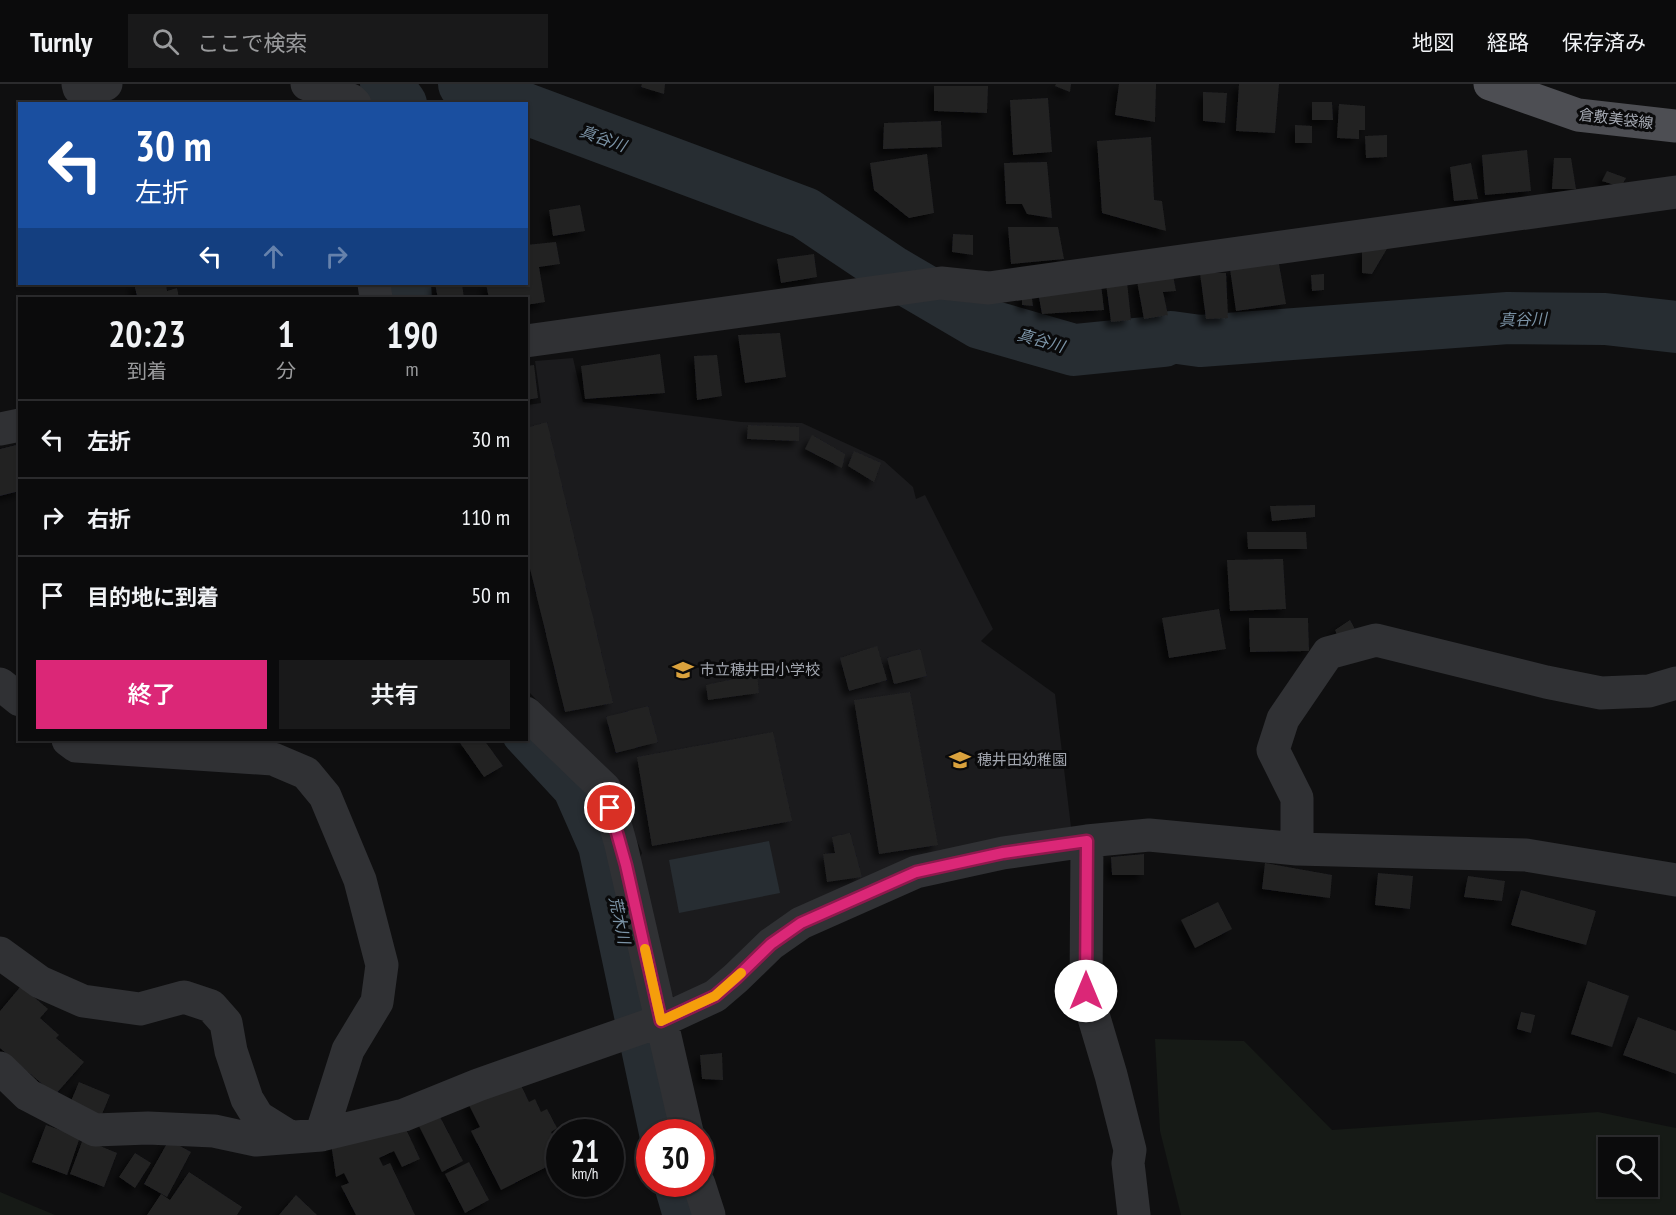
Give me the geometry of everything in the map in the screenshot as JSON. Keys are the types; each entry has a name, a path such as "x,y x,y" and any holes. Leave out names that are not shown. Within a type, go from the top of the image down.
{"main road":[{"name":"倉敷美袋線","path":"1490,84 1578,115 1676,126"}],"street":[{"path":"78,84 79,88 105,84"},
{"path":"307,84 353,102"},
{"path":"528,341 941,283 989,288 1676,192"},
{"path":"0,429 18,425"},
{"path":"1297,849 1297,798 1273,750 1283,719 1328,653 1376,640 1546,682 1601,693 1649,691 1676,683"},
{"path":"0,684 18,698"},
{"path":"528,715 605,789 621,844 648,1025 682,1119"},
{"path":"69,741 75,746 273,759 306,773 325,796 360,880 382,965 377,1002 348,1050 306,1136"},
{"path":"0,1068 28,1095 94,1131 148,1128 214,1131 256,1140 306,1136 404,1115 478,1085 648,1025 715,996 771,944 801,923 916,872 1003,853 1087,841 1149,835 1297,849 1526,855 1676,880"},
{"path":"1087,841 1086,991 1130,1150 1128,1163 1134,1215"},
{"path":"0,953 40,982 83,1001 140,1009 184,997 211,1006 226,1023 231,1051 247,1099 258,1117 306,1136"},
{"path":"703,1197 709,1215"}],"shaded area":[{"name":"市立穂井田小学校","path":"573,358 583,402 741,422 802,423 884,461 913,487 916,499 925,495 993,629 981,641 1055,694 1071,827 931,854 718,982 674,998 639,860 642,853 612,779 528,689 528,405 541,403 535,361"},
{"path":"769,841 780,893 679,913 669,860"},
{"path":"1155,1039 1244,1041 1332,1130 1598,1112 1676,1128 1676,1215 1181,1215 1160,1131"},
{"path":"0,1192 55,1215 0,1215"}],"building":[{"path":"642,84 665,84 664,94 641,87"},
{"path":"1056,84 1071,84 1070,92 1055,86"},
{"path":"1119,84 1156,84 1155,122 1115,115"},
{"path":"1239,84 1279,84 1275,133 1236,131"},
{"path":"934,86 988,86 987,113 934,111"},
{"path":"1203,92 1227,93 1225,123 1203,121"},
{"path":"1048,98 1052,152 1013,155 1010,100"},
{"path":"1312,102 1332,102 1333,120 1312,120"},
{"path":"1339,104 1365,106 1365,130 1359,130 1359,139 1337,138"},
{"path":"941,121 942,147 883,149 884,123"},
{"path":"1295,125 1312,126 1312,143 1295,143"},
{"path":"1387,135 1387,157 1366,158 1365,136"},
{"path":"1151,137 1154,200 1162,201 1166,231 1102,213 1097,141"},
{"path":"1527,150 1531,191 1485,195 1482,155"},
{"path":"927,154 934,213 909,218 874,190 870,163"},
{"path":"1554,158 1571,158 1576,189 1552,189"},
{"path":"1047,162 1052,218 1027,214 1022,204 1006,204 1004,163"},
{"path":"1471,163 1478,199 1454,201 1450,167"},
{"path":"1607,171 1626,178 1621,187 1602,181"},
{"path":"580,205 585,231 553,236 549,210"},
{"path":"1008,227 1058,227 1064,259 1011,264"},
{"path":"953,234 973,235 973,255 952,252"},
{"path":"556,242 560,264 539,267 545,302 528,305 528,297 489,297 486,285 528,285 528,245"},
{"path":"1388,247 1372,274 1362,273 1362,250"},
{"path":"814,254 817,277 781,283 777,259"},
{"path":"1279,264 1286,304 1236,311 1230,269"},
{"path":"1200,273 1226,273 1228,318 1206,319"},
{"path":"1324,274 1324,290 1312,291 1311,275"},
{"path":"1173,275 1176,291 1163,292 1168,315 1144,319 1137,281"},
{"path":"1127,282 1131,320 1111,322 1106,283"},
{"path":"1101,284 1104,310 1042,314 1038,292"},
{"path":"134,285 166,285 167,291 177,288 179,297 134,297 137,296"},
{"path":"435,285 462,285 464,297 438,297"},
{"path":"1031,293 1033,306 1022,305 1022,294"},
{"path":"780,333 786,377 745,383 738,335"},
{"path":"660,354 665,393 585,399 581,366"},
{"path":"717,355 722,396 697,400 694,356"},
{"path":"534,365 538,398 528,400 528,366"},
{"path":"547,422 613,703 565,712 528,560 528,427"},
{"path":"748,425 799,427 799,441 747,439"},
{"path":"812,435 845,454 842,468 805,449"},
{"path":"16,445 18,492 0,496 0,449"},
{"path":"854,451 881,463 874,482 848,466"},
{"path":"1315,505 1315,517 1272,521 1270,506"},
{"path":"1247,532 1306,532 1307,549 1248,549"},
{"path":"1283,559 1286,609 1230,611 1227,560"},
{"path":"1219,609 1226,649 1169,658 1162,618"},
{"path":"1249,618 1308,618 1309,651 1250,652"},
{"path":"1350,620 1356,631 1339,639 1335,630"},
{"path":"877,646 887,680 849,691 840,658"},
{"path":"920,649 927,676 894,684 887,658"},
{"path":"757,674 759,693 708,700 706,685"},
{"path":"910,692 938,845 879,854 854,700"},
{"path":"648,706 658,742 616,753 606,717"},
{"path":"773,732 792,821 652,846 637,757"},
{"path":"459,741 485,741 503,766 484,777"},
{"path":"850,833 862,877 827,882 823,854 835,853 832,837"},
{"path":"1144,854 1144,875 1112,875 1111,857"},
{"path":"1265,863 1332,875 1330,898 1262,889"},
{"path":"1378,873 1413,876 1410,909 1375,905"},
{"path":"1468,876 1505,881 1502,901 1464,897"},
{"path":"1521,890 1596,911 1586,945 1511,925"},
{"path":"1218,902 1232,929 1195,948 1181,920"},
{"path":"1588,981 1629,996 1612,1047 1571,1034"},
{"path":"21,986 48,1009 40,1018 59,1035 56,1038 84,1062 55,1095 0,1048 0,1011"},
{"path":"1521,1012 1535,1015 1531,1033 1517,1029"},
{"path":"1638,1017 1676,1031 1676,1074 1623,1055"},
{"path":"722,1053 723,1080 702,1079 700,1055"},
{"path":"517,1077 529,1102 535,1099 541,1112 547,1109 552,1119 546,1119 546,1167 501,1190 471,1131 480,1127 468,1103"},
{"path":"79,1082 110,1095 100,1119 69,1106"},
{"path":"439,1115 463,1161 442,1172 419,1126"},
{"path":"46,1125 80,1137 67,1175 32,1162"},
{"path":"405,1127 420,1159 402,1167 394,1151 379,1158 383,1166 390,1163 415,1215 356,1215 341,1186 349,1183 344,1173 336,1177 331,1143"},
{"path":"83,1139 117,1153 104,1187 70,1174"},
{"path":"169,1140 191,1152 167,1197 144,1184"},
{"path":"135,1153 151,1163 135,1188 119,1177"},
{"path":"469,1162 489,1200 465,1213 445,1174"},
{"path":"189,1172 242,1207 237,1215 147,1215 161,1194 170,1200"},
{"path":"296,1195 317,1215 279,1215"}],"waterway":[{"name":"荒木川","path":"386,84 400,102"},
{"name":"真谷川","path":"464,84 507,102"},
{"name":"真谷川","path":"528,110 805,213 893,272 980,323 1074,350 1164,341 1171,337 1200,341 1508,318 1605,319 1676,327"},
{"name":"荒木川","path":"405,285 406,297"},
{"name":"荒木川","path":"528,732 578,786 604,845 662,1119"},
{"name":"荒木川","path":"684,1197 689,1215"}],"slow traffic":[{"path":"645,949 661,1021 715,996 741,973"}],"place":[{"name":"市立穂井田小学校","path":"683,670"},
{"name":"穂井田幼稚園","path":"960,760"}],"route":[{"path":"610,808 621,844 661,1021 715,996 771,944 801,923 916,872 1003,853 1087,841 1086,991"}]}
